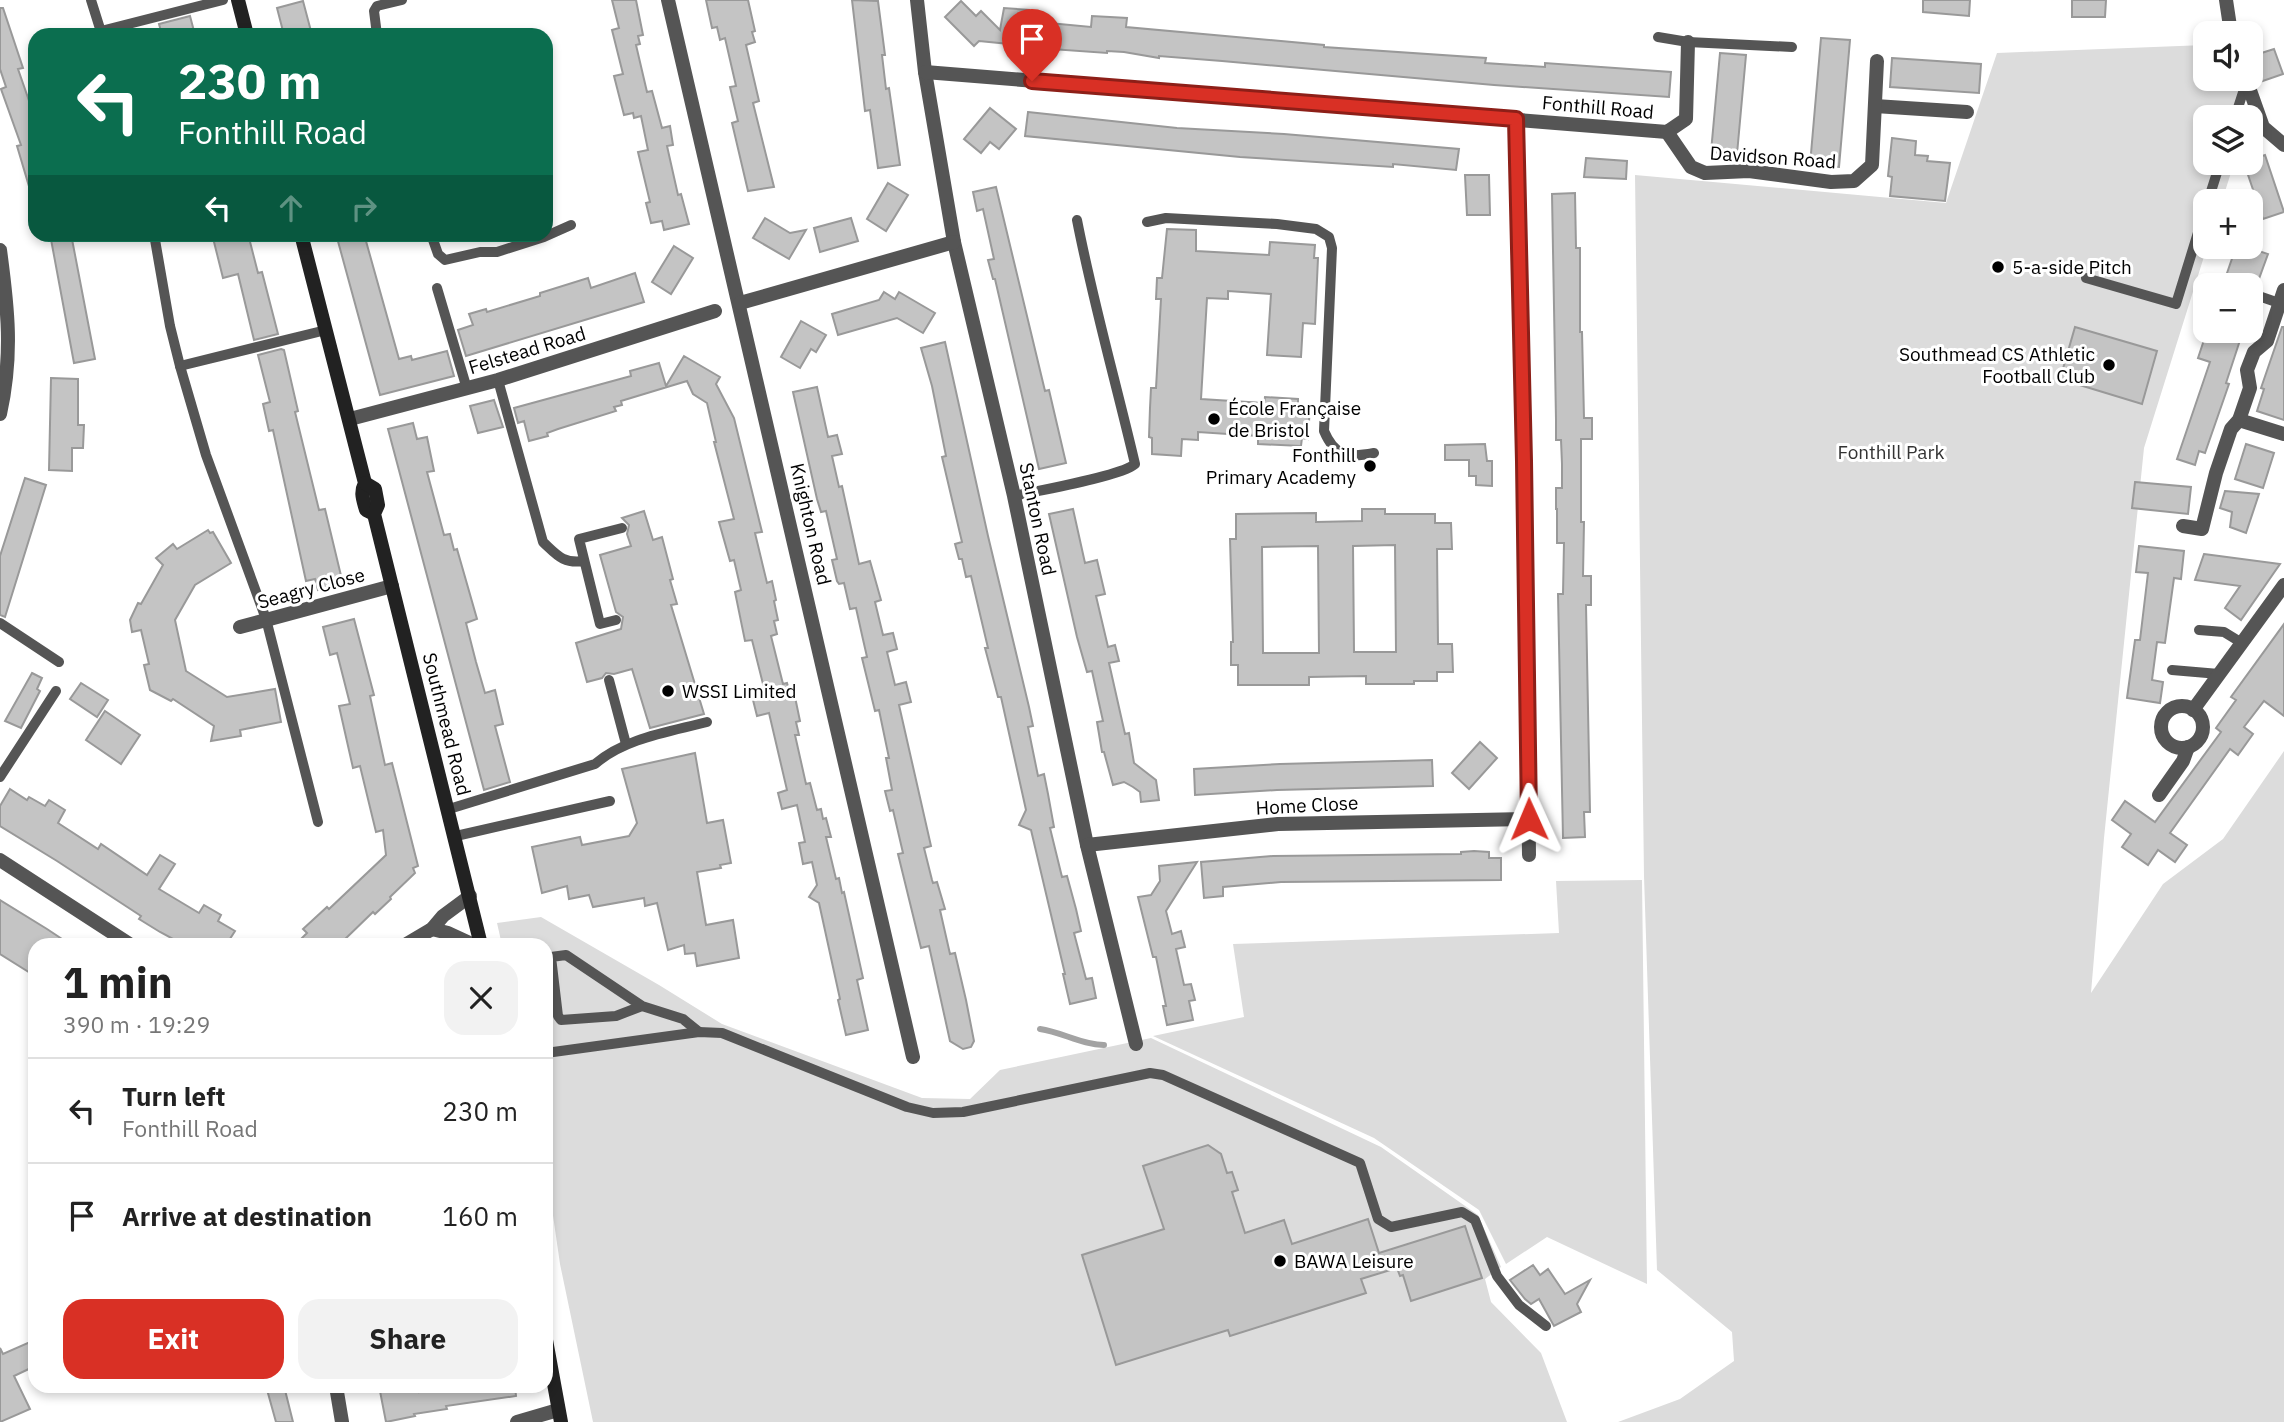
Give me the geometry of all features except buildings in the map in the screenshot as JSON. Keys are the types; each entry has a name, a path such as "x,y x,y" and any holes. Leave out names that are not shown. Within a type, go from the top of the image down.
{"main road":[{"path":"238,0 245,28"},
{"name":"Southmead Road","path":"303,242 350,419 365,484 362,491 363,500 367,510 374,514 479,938"},
{"path":"553,1378 560,1416"}],"street":[{"name":"Knighton Road","path":"668,0 913,1058"},
{"name":"Stanton Road","path":"917,0 925,72 954,242 1014,496 1087,845 1136,1044"},
{"path":"2226,0 2229,21"},
{"name":"Fonthill Road","path":"925,72 1667,132 1686,119 1688,42"},
{"name":"Davidson Road","path":"1667,132 1691,167 1705,173 1749,171 1831,182 1854,181 1872,165 1877,61"},
{"path":"2250,91 2263,127 2281,138"},
{"path":"1875,106 1966,112"},
{"path":"1516,119 1529,855"},
{"path":"740,303 954,242"},
{"path":"0,250 8,309 9,355 0,414"},
{"path":"2183,526 2202,529 2227,440 2231,429 2239,420 2250,388 2247,370 2254,352 2267,341 2281,306"},
{"name":"Felstead Road","path":"350,419 498,380 715,311"},
{"path":"2239,420 2284,434"},
{"path":"2193,710 2284,585"},
{"name":"Seagry Close","path":"240,626 392,586"},
{"path":"2159,795 2183,761 2188,747 2199,739 2202,733 2202,720 2193,710 2181,706 2164,716 2161,728 2166,740 2176,747 2188,747"},
{"name":"Home Close","path":"1087,845 1278,824 1529,819"},
{"path":"0,860 120,938"},
{"path":"417,938 432,929 443,916 470,896"},
{"path":"432,929 460,938"},
{"path":"337,1393 342,1422"},
{"path":"517,1422 560,1416"}],"lane":[{"path":"91,0 100,28"},
{"path":"120,28 223,0"},
{"path":"376,28 374,11 377,6 402,0"},
{"path":"1658,37 1688,42 1792,47"},
{"path":"1147,222 1166,218 1277,223 1316,229 1329,237 1332,248 1324,431 1329,443 1338,452 1358,456 1374,453"},
{"path":"1014,496 1109,474 1135,464 1089,284 1077,220"},
{"path":"553,233 571,225"},
{"path":"155,242 180,366 206,455 266,619 318,822"},
{"path":"434,242 438,254 445,260 480,252 497,252 528,242"},
{"path":"2086,278 2176,304 2193,249"},
{"path":"438,288 467,389"},
{"path":"2263,298 2281,306"},
{"path":"180,366 326,330"},
{"path":"498,380 542,542 559,557 572,562 584,561"},
{"path":"616,620 600,624 579,538 622,528"},
{"path":"0,623 59,662"},
{"path":"2199,630 2224,632 2242,643"},
{"path":"2172,670 2219,674"},
{"path":"609,680 626,744"},
{"path":"0,777 56,691"},
{"path":"449,809 595,764 606,754 626,744 708,722"},
{"path":"456,836 610,802"},
{"path":"553,957 566,955 642,1006 683,1019 699,1032"},
{"path":"553,974 558,1016 561,1020 616,1016 642,1006"},
{"path":"553,1052 699,1032 722,1034 907,1107 933,1114 963,1112 1150,1073 1163,1076 1360,1163 1378,1220 1391,1227 1462,1212 1475,1220 1497,1276 1518,1305 1546,1326"}],"green space":[{"name":"Fonthill Park","path":"2193,45 2193,91 2238,91 2243,105 2193,105 2193,175 2230,175 2226,189 2193,189 2193,259 2203,259 2199,273 2193,273 2193,292 2144,448 2091,993 2163,884 2223,839 2284,751 2284,1422 1618,1422 1680,1399 1734,1361 1732,1332 1657,1270 1644,876 1635,175 1946,203 1997,53"},
{"path":"1642,880 1647,1284 1547,1237 1506,1264 1479,1210 1374,1138 1153,1036 1244,1017 1233,944 1559,933 1556,881"},
{"name":"BAWA Leisure","path":"541,917 722,1024 922,1098 970,1099 1000,1070 1151,1038 1381,1147 1478,1215 1501,1267 1485,1279 1491,1302 1541,1353 1567,1422 593,1422 560,1264 553,1216 553,938 500,938 497,923"}],"waterway":[{"path":"1040,1029 1104,1045"}],"place":[{"name":"5-a-side Pitch","path":"1998,267"},
{"name":"Southmead CS Athletic Football Club","path":"2109,365"},
{"name":"École Française de Bristol","path":"1214,419"},
{"name":"Fonthill Primary Academy","path":"1370,466"},
{"name":"WSSI Limited","path":"668,691"},
{"name":"BAWA Leisure","path":"1280,1261"}],"route":[{"path":"1032,81 1516,119 1529,819"}]}
